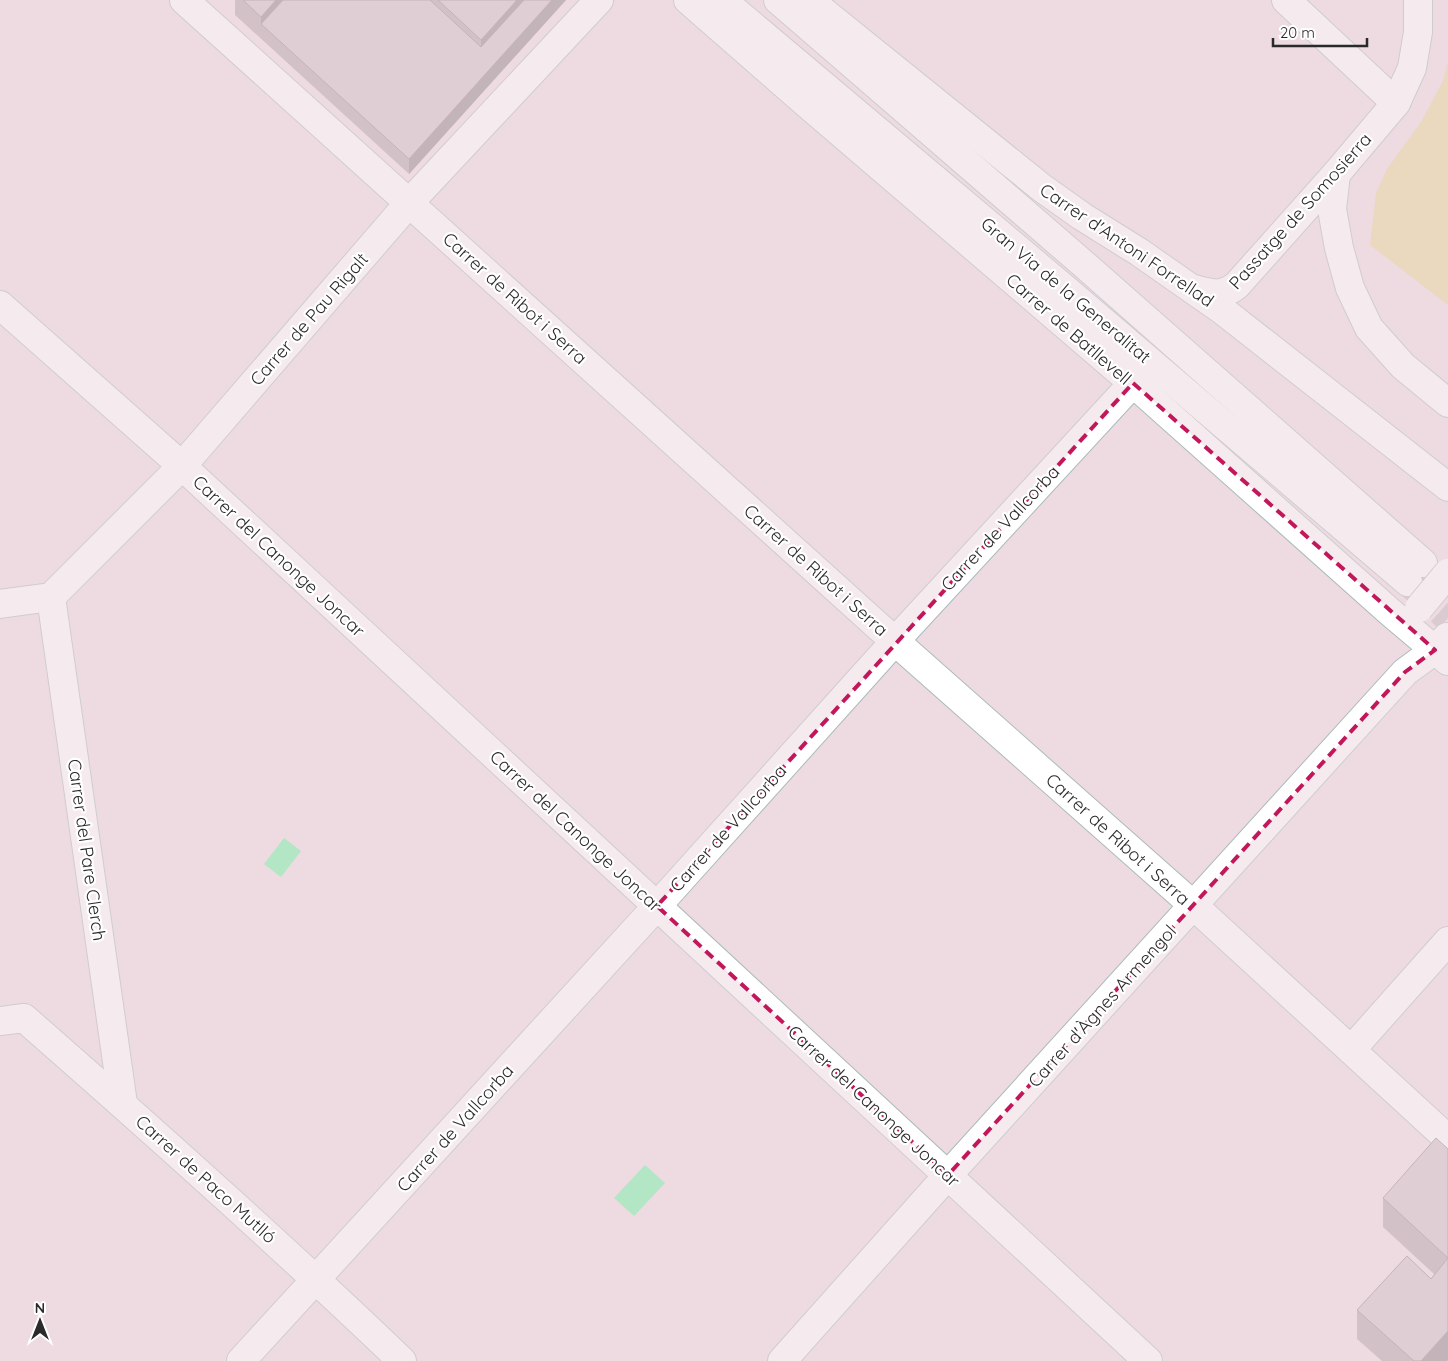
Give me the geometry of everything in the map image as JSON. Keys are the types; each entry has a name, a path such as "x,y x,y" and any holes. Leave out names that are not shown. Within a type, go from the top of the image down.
{"street":[{"name":"Carrer de Ribot i Serra","path":"184,0 896,641 1193,905 1448,1139"},
{"name":"Carrer de Pau Rigalt","path":"51,597 182,466 410,203 599,0"},
{"name":"Carrer de Batllevell","path":"688,0 1133,383 1390,612 1444,646"},
{"name":"Gran Via de la Generalitat","path":"722,0 1058,283 1415,573 1079,260 778,0"},
{"name":"Carrer d'Antoni Forrellad","path":"809,0 1042,188 1082,217 1140,252 1230,316 1448,488"},
{"path":"825,0 843,28"},
{"path":"1286,0 1396,103"},
{"name":"Passatge de Somosierra","path":"1192,289 1216,294 1224,294 1231,290 1336,174 1396,103 1412,68 1418,32 1418,0"},
{"path":"1336,174 1332,209 1339,248 1350,288 1369,328 1402,366 1448,403"},
{"name":"Carrer del Canonge Joncar","path":"0,305 182,466 1148,1361"},
{"name":"Carrer de Vallcorba","path":"241,1361 317,1280 896,641 1133,383"},
{"path":"1390,612 1407,614 1418,608 1448,573"},
{"path":"0,604 51,597"},
{"name":"Carrer del Pare Clerch","path":"51,597 123,1104"},
{"name":"Carrer d'Àgnes Armengol","path":"782,1361 948,1175 1405,672 1444,646"},
{"path":"1351,1050 1448,940"},
{"name":"Carrer de Paco Mutlló","path":"0,1022 24,1018 123,1104 317,1280 402,1361"}],"highlighted area":[{"path":"1133,383 1435,650 1405,672 948,1175 657,906"}],"shaded area":[{"path":"1448,62 1448,305 1370,245 1376,193 1387,169 1421,122 1443,81"},
{"path":"284,838 301,851 281,877 264,864"},
{"path":"645,1165 665,1183 634,1216 614,1198"}],"building":[{"path":"243,0 276,0 261,17"},
{"path":"283,0 430,0 481,47 524,0 552,0 409,159 261,24"},
{"path":"438,0 517,0 481,40"},
{"path":"1436,1138 1448,1149 1448,1258 1383,1198"},
{"path":"1407,1256 1431,1279 1448,1258 1448,1331 1421,1361 1414,1361 1357,1310"}],"tunnel":[{"path":"1409,583 1448,618"}]}
